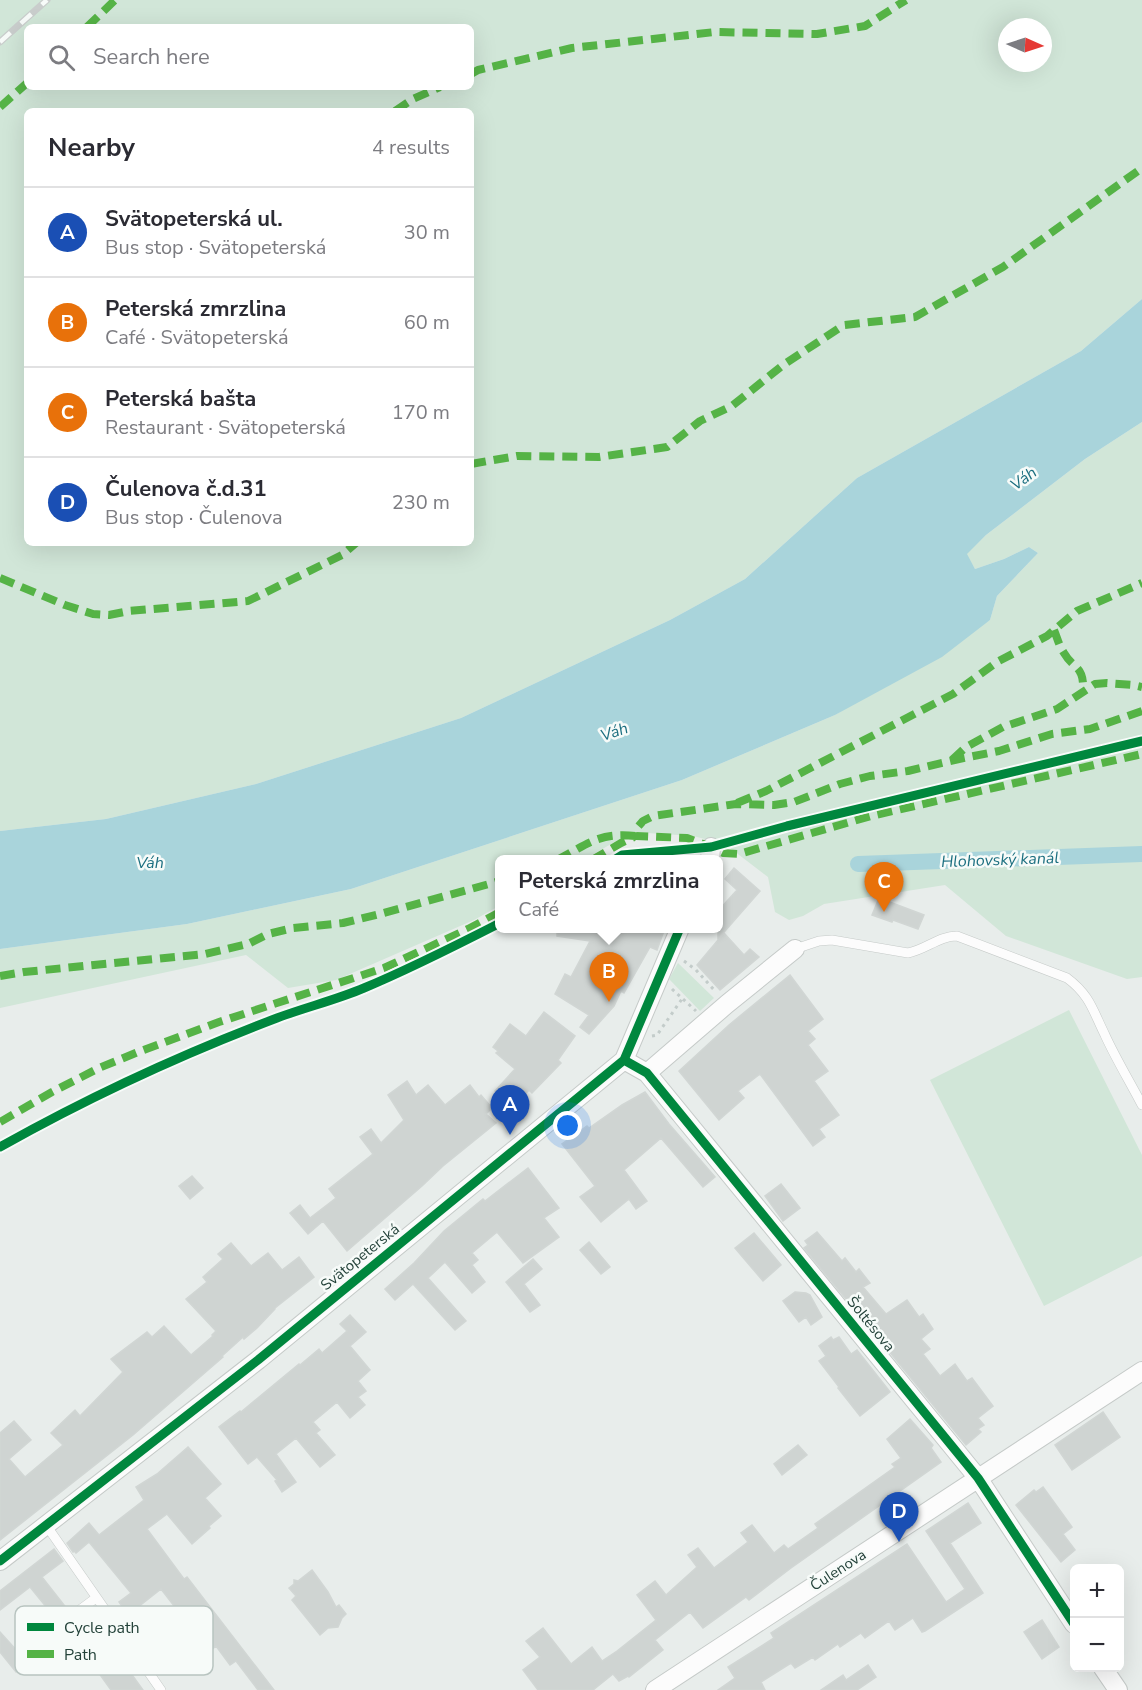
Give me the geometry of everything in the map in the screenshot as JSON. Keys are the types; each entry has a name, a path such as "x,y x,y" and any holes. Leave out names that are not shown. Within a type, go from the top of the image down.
{"street":[{"name":"Svätopeterská","path":"0,1561 258,1360 624,1060 678,933"},
{"path":"647,1073 795,949"},
{"name":"Šoltésova","path":"624,1060 647,1073 978,1478 1070,1618"},
{"name":"Čulenova","path":"655,1690 1142,1371"},
{"path":"1106,1672 1118,1690"}],"lane":[{"path":"795,949 832,939 908,953 947,937 957,936 1067,978 1086,995 1142,1105"},
{"path":"46,1525 102,1606"},
{"path":"85,1606 96,1598"},
{"path":"150,1675 161,1690"}],"path":[{"path":"670,952 696,970 727,1004"},
{"path":"670,988 702,1016"},
{"path":"648,1037 657,1035 682,999"}],"green space":[{"path":"0,0 1142,0 1142,299 1081,351 857,478 745,579 670,620 461,718 256,784 106,819 0,831"},
{"path":"1142,422 1142,977 1127,979 1006,936 945,885 824,904 803,916 789,920 775,912 768,877 730,848 693,836 632,832 592,855 495,855 495,908 474,920 336,980 288,988 246,955 0,1008 0,949 187,924 351,889 682,780 835,715 990,620 997,596 1038,553 1029,547 975,569 966,554 986,535 1085,459"},
{"path":"678,963 714,998 700,1011 669,979"},
{"path":"1069,1010 1142,1155 1142,1256 1044,1306 930,1080"}],"water":[{"name":"Váh","path":"1142,299 1142,422 1085,459 986,535 967,554 975,569 1029,547 1038,553 997,596 990,620 942,657 835,715 682,780 351,889 187,924 0,949 0,831 106,819 256,784 461,718 670,620 745,579 857,478 1081,351"}],"building":[{"path":"734,868 760,891 718,939 718,933 723,933 723,905 737,890 725,879"},
{"path":"879,898 924,915 918,929 872,915"},
{"path":"557,933 663,933 657,950 650,947 624,993 621,991 614,1006 589,1034 580,1027 589,1015 555,994 565,974 571,977 590,941 557,936"},
{"path":"724,933 744,955 750,949 759,957 720,990 697,965"},
{"path":"790,975 823,1019 808,1031 815,1039 808,1045 828,1071 814,1081 839,1115 819,1129 825,1137 813,1146 760,1074 738,1091 744,1098 719,1120 679,1071 729,1025"},
{"path":"544,1012 575,1036 558,1060 561,1063 532,1093 529,1090 513,1107 495,1091 515,1069 496,1053 498,1051 493,1047 510,1024 526,1036"},
{"path":"407,1081 416,1095 428,1085 445,1105 470,1085 492,1108 486,1114 496,1123 443,1166 347,1251 323,1221 308,1234 290,1213 300,1205 310,1218 336,1198 329,1189 373,1154 360,1137 371,1129 381,1143 404,1120 388,1095"},
{"path":"645,1092 669,1124 715,1177 703,1187 661,1138 624,1170 647,1201 636,1209 629,1199 601,1222 580,1197 595,1186 562,1144 587,1126 589,1128"},
{"path":"528,1168 559,1208 544,1218 559,1237 523,1263 497,1232 472,1253 478,1260 472,1265 485,1282 472,1293 445,1262 428,1278 466,1321 455,1330 413,1284 395,1300 385,1289 444,1231 483,1199 485,1201"},
{"path":"192,1176 203,1188 190,1199 179,1186"},
{"path":"781,1184 800,1208 783,1221 765,1196"},
{"path":"817,1232 842,1261 845,1258 856,1272 859,1269 870,1283 863,1287 886,1314 907,1300 919,1317 923,1314 933,1329 921,1339 930,1349 923,1354 940,1376 955,1364 967,1381 972,1378 993,1406 978,1418 984,1425 978,1429 981,1432 966,1445 804,1248 808,1245 805,1241"},
{"path":"754,1233 781,1265 763,1281 735,1248"},
{"path":"589,1242 610,1267 601,1274 580,1250"},
{"path":"231,1243 251,1266 268,1253 282,1270 299,1257 314,1277 275,1308 257,1328 244,1339 243,1337 133,1435 0,1540 0,1433 14,1421 31,1440 9,1459 25,1477 63,1445 51,1433 75,1410 80,1416 123,1372 111,1359 147,1332 152,1337 164,1326 191,1355 216,1331 186,1299 207,1282 203,1277 223,1259 218,1254"},
{"path":"533,1259 542,1269 524,1284 540,1305 530,1312 506,1282"},
{"path":"795,1292 810,1295 822,1317 811,1325 806,1317 799,1322 783,1301"},
{"path":"350,1315 366,1332 350,1346 370,1370 358,1381 366,1391 358,1397 365,1405 350,1418 337,1402 313,1422 320,1430 316,1433 335,1455 320,1467 296,1438 276,1454 296,1482 282,1492 275,1481 277,1480 257,1457 248,1464 219,1427 319,1349 322,1353 347,1331 340,1324"},
{"path":"831,1337 833,1340 839,1337 851,1354 857,1350 890,1392 860,1416 819,1361 826,1356 819,1346"},
{"path":"1103,1412 1120,1437 1072,1470 1055,1445"},
{"path":"910,1419 933,1445 931,1448 941,1462 749,1600 746,1597 703,1628 690,1612 655,1640 663,1650 629,1677 619,1681 613,1674 593,1690 538,1690 523,1670 540,1657 526,1641 543,1628 571,1664 592,1647 602,1661 617,1651 656,1620 637,1595 655,1581 666,1595 697,1567 688,1555 698,1548 714,1568 748,1542 741,1533 752,1525 774,1553 784,1545 788,1549 818,1528 815,1524 895,1467 892,1464 901,1458 887,1439"},
{"path":"798,1445 807,1455 782,1475 774,1464"},
{"path":"188,1447 221,1484 205,1498 221,1516 192,1544 167,1514 147,1529 184,1579 187,1577 209,1606 174,1606 161,1589 139,1606 122,1606 119,1602 131,1593 89,1542 76,1553 67,1543 89,1523 99,1535 144,1500 136,1487 157,1474"},
{"path":"1043,1487 1072,1527 1063,1534 1075,1550 1061,1562 1016,1505 1034,1490 1036,1492"},
{"path":"968,1503 981,1523 950,1543 983,1593 925,1631 922,1632 913,1618 895,1630 889,1621 865,1638 861,1633 840,1647 838,1644 815,1660 813,1657 795,1668 791,1663 761,1682 765,1690 718,1690 735,1678 728,1667 774,1638 771,1633 907,1544 946,1602 965,1589 926,1531"},
{"path":"54,1549 63,1561 42,1577 65,1606 45,1606 30,1587 0,1610 0,1591"},
{"path":"312,1570 336,1607 339,1605 346,1614 338,1627 328,1628 320,1635 292,1600 296,1596 289,1588 294,1584 294,1580 298,1581"},
{"path":"213,1611 274,1690 258,1690 236,1661 230,1665 216,1646 213,1649"},
{"path":"1042,1620 1059,1647 1042,1659 1024,1632"},
{"path":"0,1632 15,1649 15,1671 0,1652"},
{"path":"868,1665 876,1677 857,1690 821,1690 843,1675 846,1680"},
{"path":"100,1675 132,1675 143,1690 111,1690"}],"waterway":[{"name":"Hlohovský kanál","path":"858,864 1142,854"}],"railway":[{"path":"0,42 47,0"}],"marked path":[{"path":"90,24 115,0"},
{"path":"474,72 572,48 715,32 817,34 865,26 906,0"},
{"path":"0,107 24,86"},
{"path":"400,108 433,90"},
{"path":"474,463 517,456 599,457 667,447 700,421 732,406 783,365 844,325 915,317 1003,267 1142,168"},
{"path":"0,578 65,605 93,614 109,615 129,611 248,601 342,555 352,546"},
{"path":"737,803 766,791 953,694 997,662 1047,636 1077,611 1142,583"},
{"path":"1054,630 1062,650 1082,676 1083,690"},
{"path":"952,760 966,747 1003,727 1057,709 1095,684 1142,687"},
{"path":"1142,711 1090,729 1052,734 999,751 908,771 870,776 840,784 794,802 774,805 736,804 653,816 643,821 636,829 636,836 687,838 723,853 739,854 871,816 1142,754"},
{"path":"566,855 594,840 612,836 636,836"},
{"path":"601,855 634,837"},
{"path":"0,976 205,954 248,944 268,934 293,928 343,923 495,882"},
{"path":"0,1122 99,1068 219,1022 384,968 495,915"}],"cycle path":[{"path":"622,855 711,847 787,826 1142,741"},
{"path":"0,1147 67,1111 171,1061 277,1018 364,988 495,925"},
{"path":"0,1561 258,1360 624,1060 678,933"},
{"path":"624,1060 647,1073 978,1478 1070,1618"}],"place":[{"name":"Peterská bašta","path":"884,912"},
{"name":"Peterská zmrzlina","path":"609,1002"},
{"name":"Svätopeterská ul.","path":"510,1135"},
{"name":"Čulenova č.d.31","path":"899,1542"}]}
